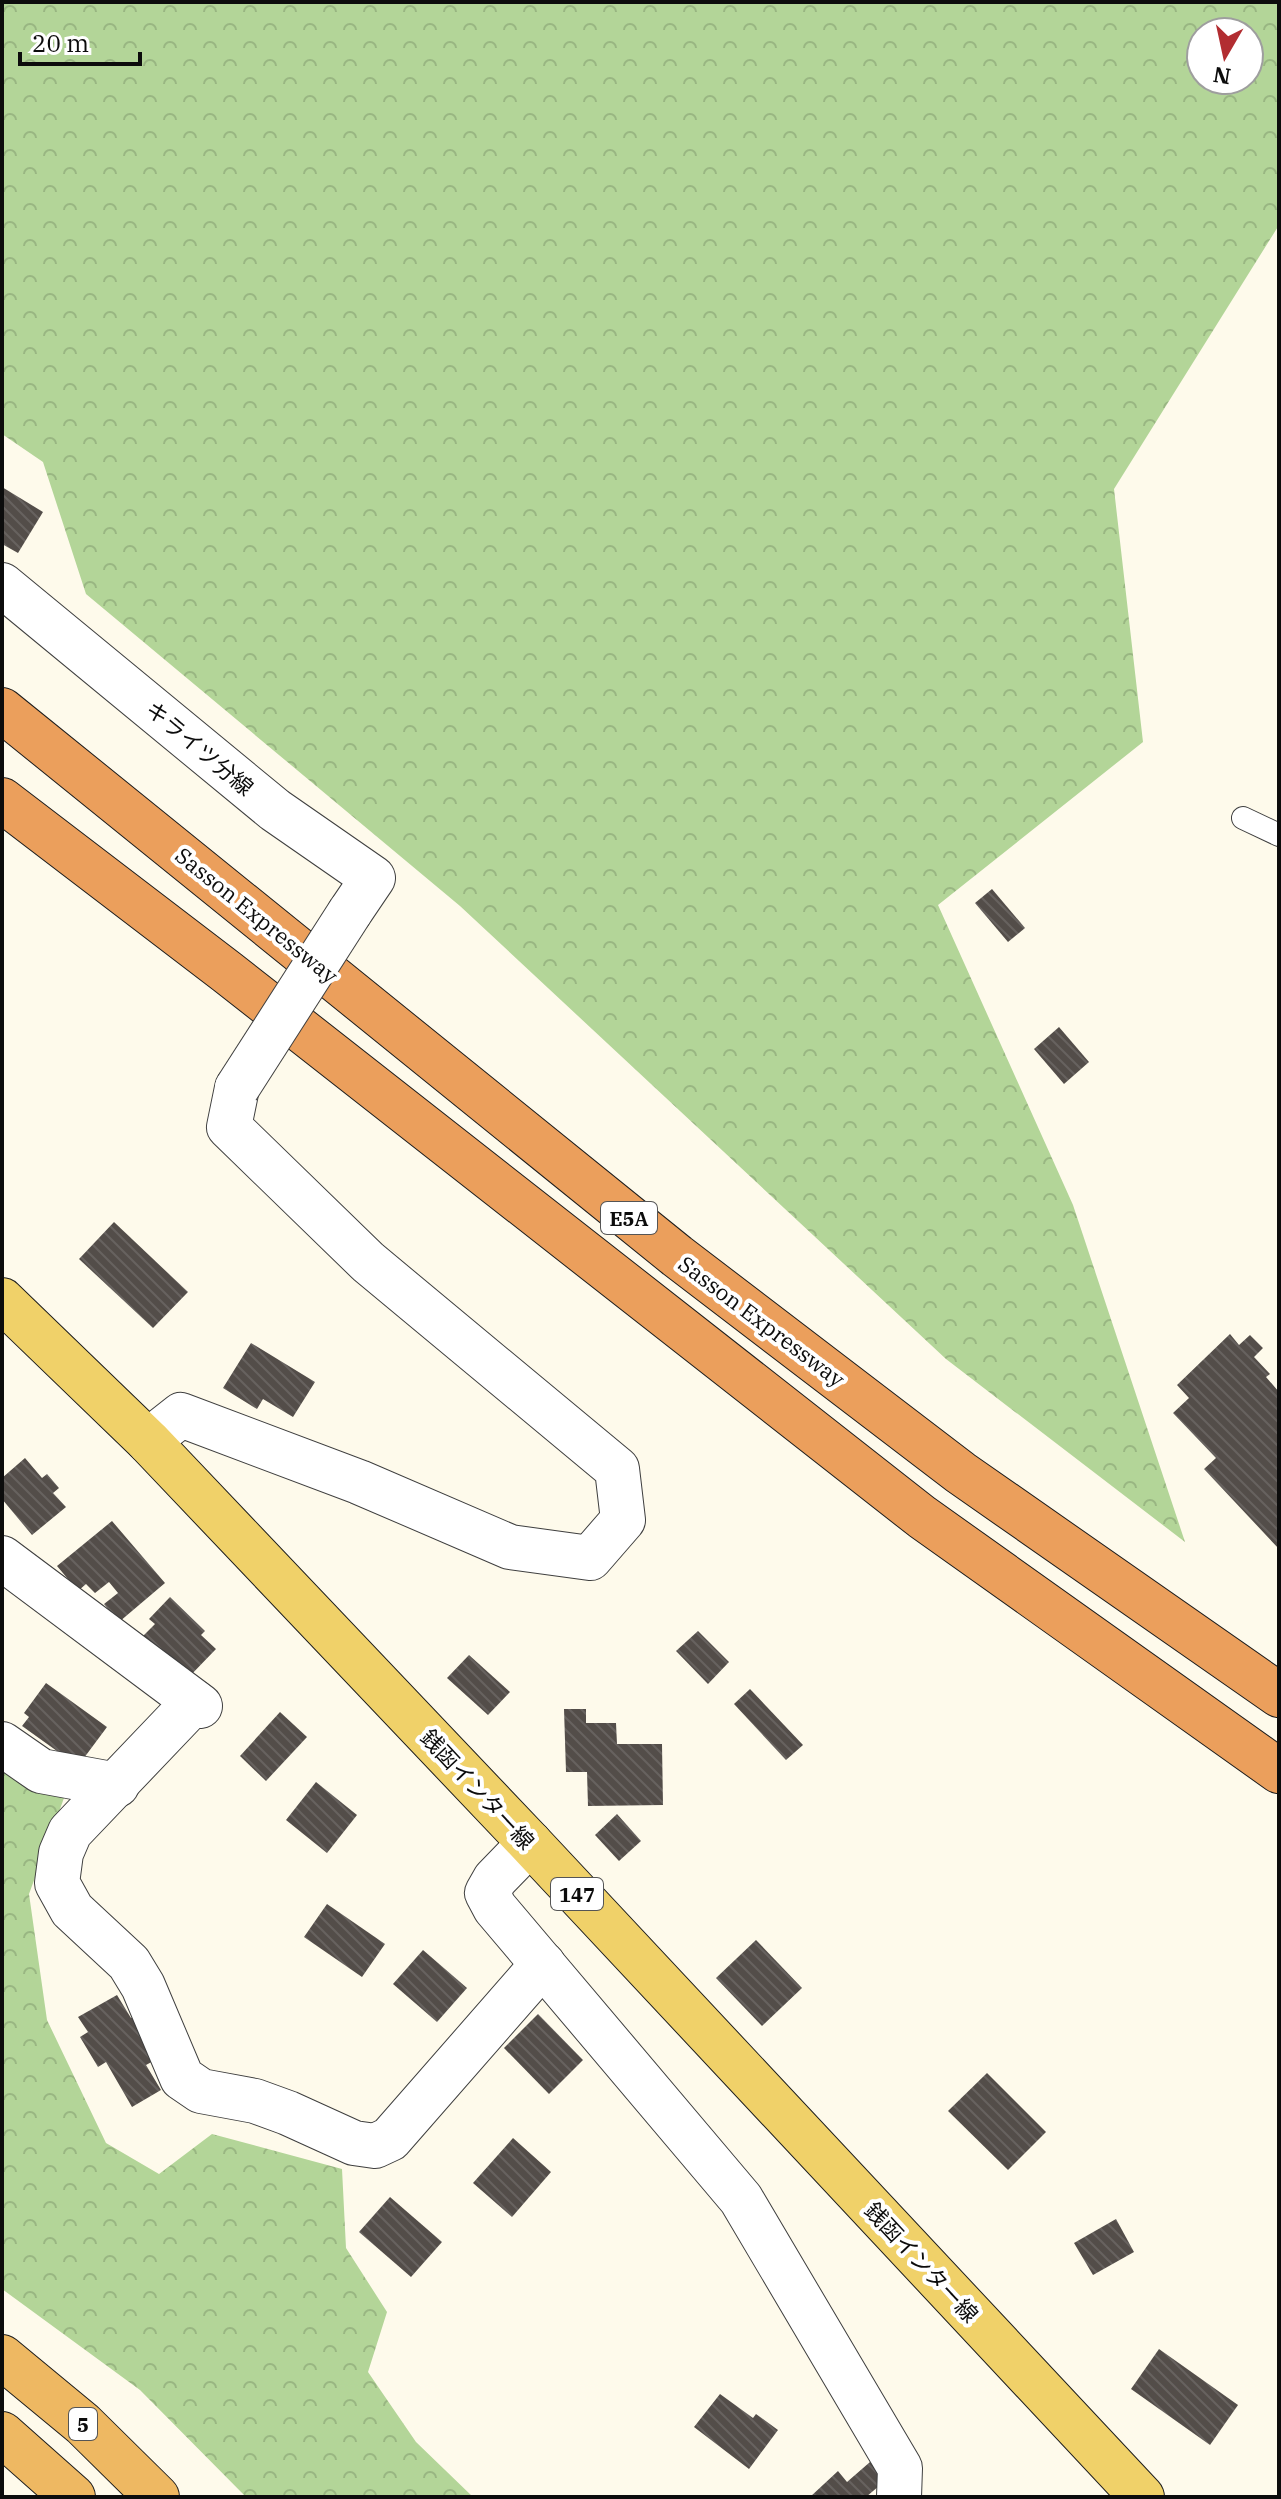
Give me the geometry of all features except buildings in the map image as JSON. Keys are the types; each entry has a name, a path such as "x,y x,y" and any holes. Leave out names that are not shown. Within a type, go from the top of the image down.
{"highway":[{"name":"Sasson Expressway","path":"2,710 677,1256 961,1473 1279,1695"},
{"name":"E5A","path":"2,800 227,972 922,1517 1279,1771"},
{"path":"2,830 140,925 227,972"},
{"name":"5","path":"2,2357 83,2424 157,2497"},
{"path":"2,2434 73,2497"}],"main road":[{"name":"銭函インター線","path":"2,1300 148,1441 530,1843 1142,2497"}],"street":[{"name":"キライツ分線","path":"2,585 275,810 373,878 237,1088 229,1127 368,1262 617,1469 623,1520 590,1558 510,1547 359,1482 181,1415 148,1441"},
{"path":"2,1558 197,1704 70,1832 61,1853 57,1883 72,1910 129,1963 143,1986 182,2078 201,2091 255,2101 327,2128 354,2143 375,2146 390,2139 543,1964"},
{"path":"2,1744 41,1771 117,1785"},
{"path":"530,1843 495,1879 487,1893 515,1934 741,2199 900,2468 899,2497"}],"lane":[{"path":"1243,818 1279,835"}],"green space":[{"path":"2,2 1279,2 1279,225 1114,489 1143,742 938,905 1073,1205 1185,1542 946,1359 460,906 86,594 43,462 2,434"},
{"path":"2,1768 20,1782 64,1798 29,1894 47,2020 106,2143 159,2174 212,2134 342,2169 346,2248 387,2312 368,2372 416,2442 473,2497 246,2497 140,2390 2,2289"}]}
